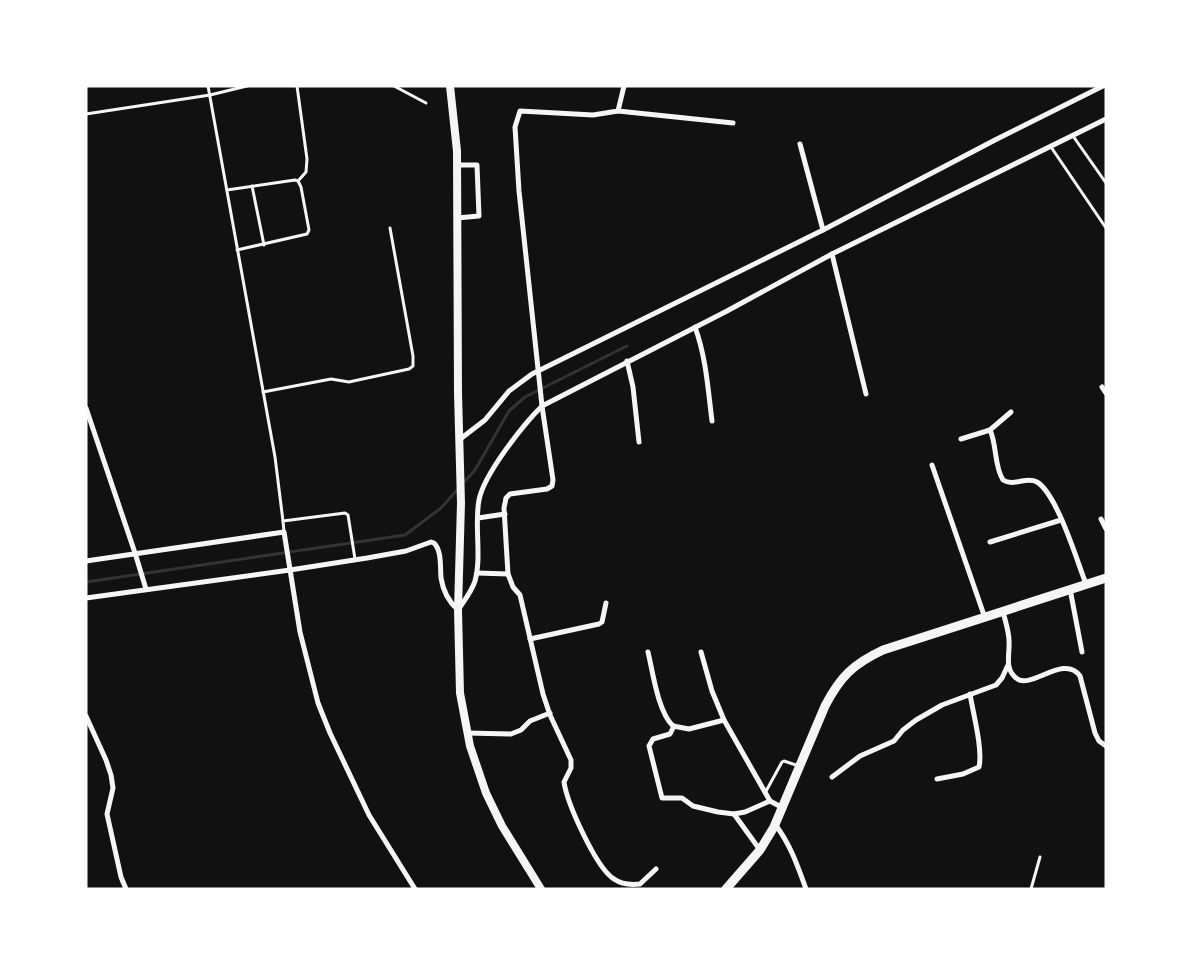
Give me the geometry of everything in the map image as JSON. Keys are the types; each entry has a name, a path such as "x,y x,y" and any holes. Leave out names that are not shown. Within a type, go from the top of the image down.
{"main road":[{"path":"726,889 760,850 775,824 825,706 834,689 851,669 861,661 883,650 1106,578"}],"street":[{"path":"450,86 457,165 461,503 458,610 460,693 467,733 486,793 502,826 541,889"},
{"path":"618,111 624,86"},
{"path":"459,440 485,420 509,391 527,377 823,230 1103,86"},
{"path":"656,869 641,886 619,882 608,875 580,828 564,782 571,768 571,760 550,713 520,596 513,587 508,574 505,502 510,494 547,489 553,484 542,404 519,191 515,127 520,111 593,115 618,111 732,122"},
{"path":"458,610 471,590 477,573 479,500 488,476 542,404 695,327 832,254 1106,119"},
{"path":"800,144 823,230"},
{"path":"457,165 477,165 479,216 457,218"},
{"path":"832,254 866,394"},
{"path":"695,327 704,362 712,421"},
{"path":"627,361 633,387 640,442"},
{"path":"1102,387 1106,393"},
{"path":"86,408 146,589"},
{"path":"961,439 990,430 1011,412"},
{"path":"990,430 999,471 1004,480 1011,483 1033,480 1044,487 1061,520 1086,584"},
{"path":"932,465 985,618"},
{"path":"478,518 505,514"},
{"path":"990,542 1061,520"},
{"path":"1101,520 1106,529"},
{"path":"86,560 284,532 300,632 307,665 321,711 369,815 415,889"},
{"path":"86,598 355,560 392,554 424,543 434,542 438,547 441,579 445,592 450,602 458,610"},
{"path":"477,573 508,574"},
{"path":"1070,589 1082,652"},
{"path":"530,639 599,624 602,622 606,603"},
{"path":"832,777 860,756 894,741 903,730 916,720 942,705 970,694 990,689 996,685 1002,678 1008,665 1009,641 1003,611"},
{"path":"648,652 666,717 674,726 688,729 724,720"},
{"path":"701,652 712,691 724,720 770,801 783,808"},
{"path":"1008,665 1014,677 1021,681 1057,670 1070,669 1078,673 1095,733 1106,746"},
{"path":"937,778 963,774 979,768 977,732 970,694"},
{"path":"467,733 511,734 521,730 530,721 550,713"},
{"path":"86,716 111,775 113,788 108,814 121,877 126,889"},
{"path":"674,726 670,734 653,739 649,746 660,796 664,798 682,798 693,806 734,814 745,812 770,801"},
{"path":"734,814 760,850"},
{"path":"775,824 791,848 806,889"}],"lane":[{"path":"208,86 275,457 284,532"},
{"path":"86,114 210,95 247,86"},
{"path":"227,190 298,181 306,172 307,159 296,86"},
{"path":"394,86 426,103"},
{"path":"1072,136 1106,183"},
{"path":"1050,146 1106,228"},
{"path":"237,250 305,236 309,232 301,187 298,181"},
{"path":"252,186 264,245"},
{"path":"263,392 331,379 349,382 413,366 413,356 390,228"},
{"path":"283,521 345,513 348,515 351,529 355,560"},
{"path":"765,793 782,762 800,767"},
{"path":"1031,889 1040,857"}],"waterway":[{"path":"86,582 405,535 441,508 475,470 509,411 525,397 627,346"}]}
